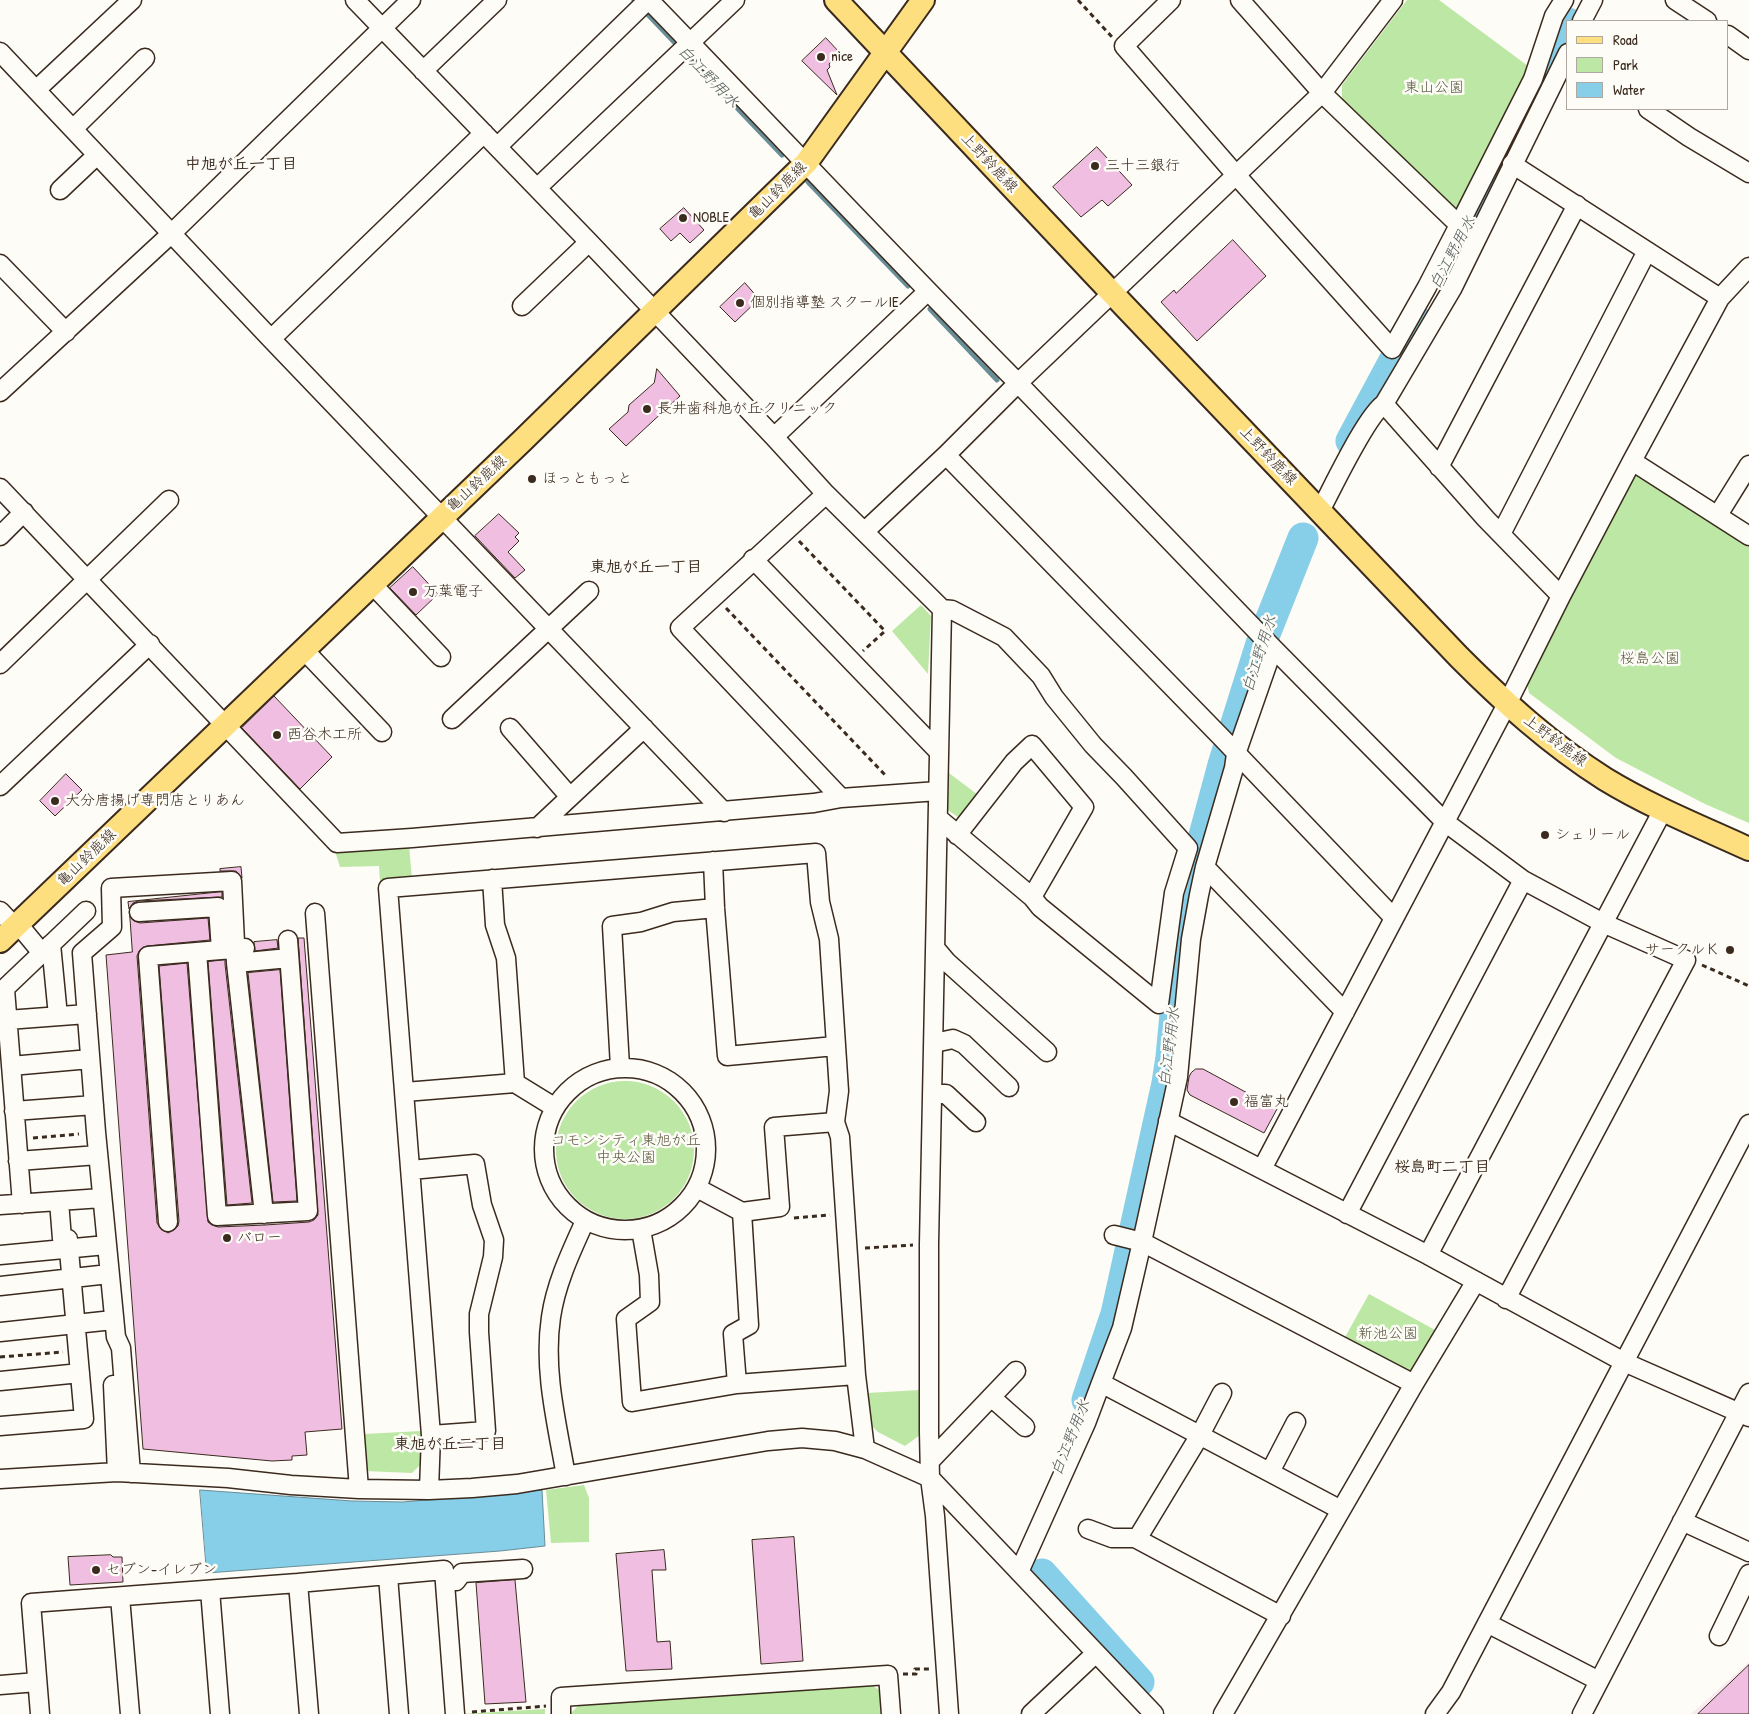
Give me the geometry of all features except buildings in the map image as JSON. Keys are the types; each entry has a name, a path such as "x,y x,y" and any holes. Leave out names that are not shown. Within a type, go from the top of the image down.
{"main road":[{"name":"上野鈴鹿線","path":"836,0 1112,293 1507,704 1542,734 1606,779 1663,810 1749,849"},
{"name":"亀山鈴鹿線","path":"8,926 226,725 655,312 806,163 923,0"}],"street":[{"path":"36,90 132,0"},
{"path":"355,0 589,242 826,494 942,609 952,610 1004,637 1041,676 1054,697 1093,745 1124,776 1188,848 1174,894 1162,1011 1040,907 1032,897 938,818"},
{"path":"0,392 172,233 411,0"},
{"path":"423,70 497,0"},
{"path":"537,188 735,0"},
{"path":"1170,0 1124,46 1236,175 1392,349 1427,287 1533,79 1561,50"},
{"path":"1240,0 1322,94 1459,224"},
{"path":"865,531 1322,94 1393,0"},
{"path":"1320,511 1358,441 1378,408 1384,404 1452,289 1512,164 1561,50 1554,16 1564,0"},
{"path":"1583,20 1593,0"},
{"path":"1675,0 1705,20"},
{"path":"497,147 645,4 684,48 806,163 927,292 1445,822 1523,880 1603,923 1686,960 1506,1299"},
{"path":"1729,36 1749,50"},
{"path":"1,55 172,233 271,340 724,812"},
{"path":"73,129 145,58"},
{"path":"1649,110 1749,174"},
{"path":"271,340 484,133"},
{"path":"60,190 98,155"},
{"path":"1512,164 1720,298"},
{"path":"1439,467 1577,205"},
{"path":"522,306 589,242"},
{"path":"1501,534 1647,251"},
{"path":"0,264 66,332"},
{"path":"1262,1169 1507,704 1561,596 1720,298 1749,267"},
{"path":"774,437 927,292"},
{"path":"1384,404 1439,467 1561,596"},
{"path":"946,455 1222,738 1394,918"},
{"path":"1632,461 1749,536"},
{"path":"1718,515 1749,465"},
{"path":"0,488 336,842 537,828 724,812 814,803 841,798 938,791"},
{"path":"826,494 680,628 841,798"},
{"path":"0,664 169,500"},
{"path":"0,536 24,512"},
{"path":"753,559 938,751"},
{"path":"372,584 441,658"},
{"path":"452,719 589,591"},
{"path":"942,609 929,1244 930,1469 949,1714"},
{"path":"1019,1572 1086,1424 1122,1328 1178,1078 1191,939 1204,867 1234,768 1236,754 1267,641"},
{"path":"0,786 150,644"},
{"path":"304,650 382,732"},
{"path":"510,728 570,797"},
{"path":"537,828 644,728"},
{"path":"957,834 1014,762 1032,745 1084,807 1032,897"},
{"path":"1428,1255 1663,810"},
{"path":"429,1490 431,1435 388,888 816,853 820,902 829,939 835,1046 840,1091 836,1122 840,1137 846,1249 856,1374 865,1449"},
{"path":"713,861 727,1056 835,1046"},
{"path":"1204,867 1345,1012"},
{"path":"492,879 495,925 506,958 515,1082"},
{"path":"1347,1214 1523,880"},
{"path":"124,1473 121,1348 114,1329 82,953 112,927 111,888 232,881 235,952 264,1214"},
{"path":"139,912 218,907 235,952"},
{"path":"620,1067 612,926 641,922 673,912 715,908"},
{"path":"22,1204 7,1020 2,991 86,911"},
{"path":"315,913 359,1489"},
{"path":"8,926 47,948"},
{"path":"197,952 217,1216 308,1211 288,940"},
{"path":"47,948 58,1016"},
{"path":"936,949 1047,1052"},
{"path":"168,1222 148,956 197,952 235,952 289,958"},
{"path":"7,1020 87,1014"},
{"path":"934,1043 953,1039 964,1044 1010,1087"},
{"path":"11,1066 90,1059"},
{"path":"620,1067 640,1070 660,1077 672,1084 692,1102 702,1120 705,1146 702,1176 697,1188 690,1198 673,1214 652,1226 629,1230 604,1228 585,1221 563,1201 553,1187 546,1171 544,1161 545,1141 554,1107 565,1094 581,1082 600,1072 620,1067"},
{"path":"405,1092 515,1082 554,1107"},
{"path":"933,1094 946,1094 976,1122"},
{"path":"14,1111 94,1105"},
{"path":"1168,1121 1428,1255 1624,1362 1744,1415"},
{"path":"697,1188 742,1212 780,1208 774,1127 836,1122"},
{"path":"1435,1714 1451,1692 1749,1124"},
{"path":"18,1161 98,1156"},
{"path":"411,1170 475,1164 482,1205 494,1240 493,1257 479,1314 486,1431 431,1435"},
{"path":"0,1205 102,1198"},
{"path":"0,1426 84,1419 72,1278 59,1201"},
{"path":"738,1384 733,1334 749,1325 742,1212"},
{"path":"566,1476 548,1367 548,1336 551,1315 565,1266 585,1221"},
{"path":"641,1229 649,1275 650,1302 626,1320 632,1402 738,1384 856,1374"},
{"path":"1114,1234 1141,1242 1414,1384"},
{"path":"0,1244 106,1240"},
{"path":"0,1254 66,1242"},
{"path":"0,1286 109,1274"},
{"path":"1223,1714 1414,1384 1476,1281"},
{"path":"0,1332 76,1324 114,1329"},
{"path":"930,1469 991,1397 1016,1371"},
{"path":"0,1381 80,1373"},
{"path":"1101,1383 1341,1510"},
{"path":"1138,1538 1200,1435 1222,1393"},
{"path":"1582,1714 1682,1521 1744,1415 1749,1394"},
{"path":"991,1397 1025,1427"},
{"path":"1270,1472 1296,1422"},
{"path":"0,1480 124,1473 228,1478 291,1485 359,1489 429,1490 517,1484 768,1441 802,1438 835,1442 930,1469 1019,1572 1154,1714"},
{"path":"1682,1521 1749,1552"},
{"path":"1088,1529 1112,1538 1138,1538 1281,1616"},
{"path":"445,1581 456,1580 462,1573 523,1569"},
{"path":"40,1714 30,1603 388,1576 444,1570 455,1714"},
{"path":"1718,1636 1749,1574"},
{"path":"388,1576 399,1714"},
{"path":"298,1583 309,1714"},
{"path":"210,1590 220,1714"},
{"path":"120,1597 130,1714"},
{"path":"1486,1623 1598,1681"},
{"path":"1031,1714 1096,1653"},
{"path":"555,1710 561,1697 888,1675 891,1714"},
{"path":"0,1685 37,1682"}],"path":[{"path":"1078,0 1117,44 1124,46"},
{"path":"787,529 885,631 852,662"},
{"path":"714,596 903,794"},
{"path":"1686,960 1694,961 1749,986"},
{"path":"16,1139 96,1132"},
{"path":"846,1249 929,1244"},
{"path":"888,1675 916,1674 916,1669 945,1668"},
{"path":"455,1714 555,1710"}],"shaded area":[{"path":"1749,1662 1749,1714 1691,1714"}],"green space":[{"name":"東山公園","path":"1407,0 1439,0 1528,66 1461,207 1451,207 1342,102 1342,85"},
{"name":"桜島公園","path":"1639,475 1749,545 1749,823 1705,804 1616,758 1529,693 1527,683 1631,478"},
{"path":"921,605 931,616 928,674 892,631"},
{"path":"949,773 978,795 961,819 946,809 947,775"},
{"path":"409,845 412,879 380,881 379,866 340,867 335,851 350,847"},
{"name":"コモンシティ東旭が丘 中央公園","path":"625,1081 651,1086 674,1101 689,1124 694,1150 689,1176 674,1199 651,1214 625,1219 599,1214 576,1199 561,1176 556,1150 561,1124 576,1101 599,1086"},
{"name":"新池公園","path":"1369,1294 1437,1331 1415,1371 1406,1372 1344,1339"},
{"path":"920,1390 920,1435 905,1446 878,1432 869,1423 867,1393"},
{"path":"421,1431 421,1464 412,1473 365,1471 364,1434"},
{"path":"584,1485 589,1498 589,1542 551,1543 546,1490"},
{"path":"870,1684 882,1692 883,1714 570,1714 578,1706"},
{"path":"545,1709 545,1714 460,1714"}],"water":[{"path":"200,1490 352,1501 403,1502 542,1490 545,1546 207,1573"}],"waterway":[{"name":"白江野用水","path":"634,0 782,155"},
{"name":"白江野用水","path":"1458,243 1484,196 1566,27"},
{"name":"白江野用水","path":"808,182 908,286"},
{"name":"白江野用水","path":"930,309 997,380"},
{"name":"白江野用水","path":"1351,441 1416,320"},
{"name":"白江野用水","path":"1087,1400 1116,1314 1167,1083 1183,929 1189,891 1223,765 1261,644 1303,538"},
{"name":"白江野用水","path":"1042,1574 1139,1682"}],"place":[{"name":"nice","path":"821,57"},
{"name":"三十三銀行","path":"1095,166"},
{"name":"NOBLE","path":"683,218"},
{"name":"個別指導塾 スクールIE","path":"740,303"},
{"name":"長井歯科旭が丘クリニック","path":"647,409"},
{"name":"ほっともっと","path":"532,479"},
{"name":"万葉電子","path":"413,592"},
{"name":"西谷木工所","path":"277,735"},
{"name":"大分唐揚げ専門店とりあん","path":"55,801"},
{"name":"シェリール","path":"1545,835"},
{"name":"サークルＫ","path":"1730,950"},
{"name":"福富丸","path":"1234,1102"},
{"name":"バロー","path":"227,1238"},
{"name":"セブン-イレブン","path":"96,1570"}],"district":[{"name":"中旭が丘一丁目","path":"241,165"},
{"name":"東旭が丘一丁目","path":"646,568"},
{"name":"桜島町二丁目","path":"1442,1168"},
{"name":"東旭が丘二丁目","path":"450,1445"}]}
